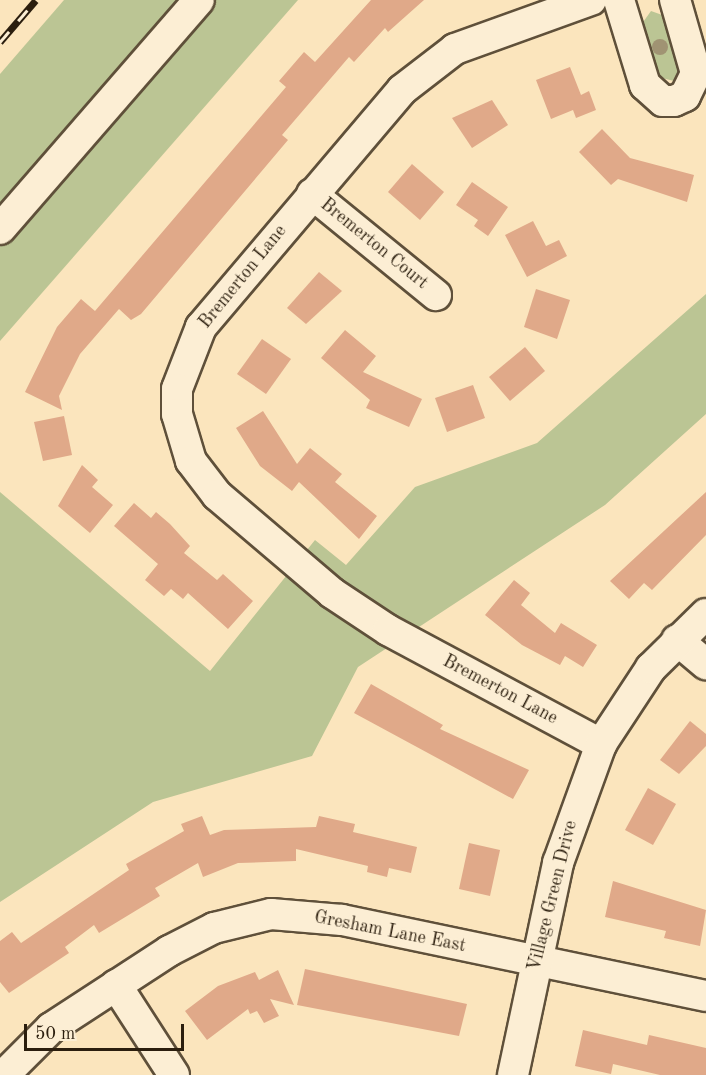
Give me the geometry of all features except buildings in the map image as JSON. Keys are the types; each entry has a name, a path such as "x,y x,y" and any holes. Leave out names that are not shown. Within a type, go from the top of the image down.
{"street":[{"path":"0,229 199,0"},
{"name":"Bremerton Lane","path":"591,0 480,38 435,62 402,90 312,194 191,345 177,389 177,414 191,461 217,495 351,607 601,744"},
{"path":"619,0 645,85 663,101 674,102 685,96 696,73 675,0"},
{"name":"Bremerton Court","path":"312,194 436,295"},
{"name":"Village Green Drive","path":"513,1075 565,837 601,744 625,702 677,640 706,614"},
{"path":"677,640 706,664"},
{"name":"Gresham Lane East","path":"4,1075 38,1038 116,985 193,938 271,914 342,920 706,996"},
{"path":"116,985 174,1075"}],"green space":[{"path":"64,0 298,0 0,341 0,74"},
{"path":"651,11 665,16 681,74 674,81 658,77 641,25"},
{"path":"706,294 706,414 605,505 358,667 312,756 153,802 0,902 0,492 210,671 315,540 346,565 415,487 537,443"}],"railway":[{"path":"0,42 36,0"}]}
